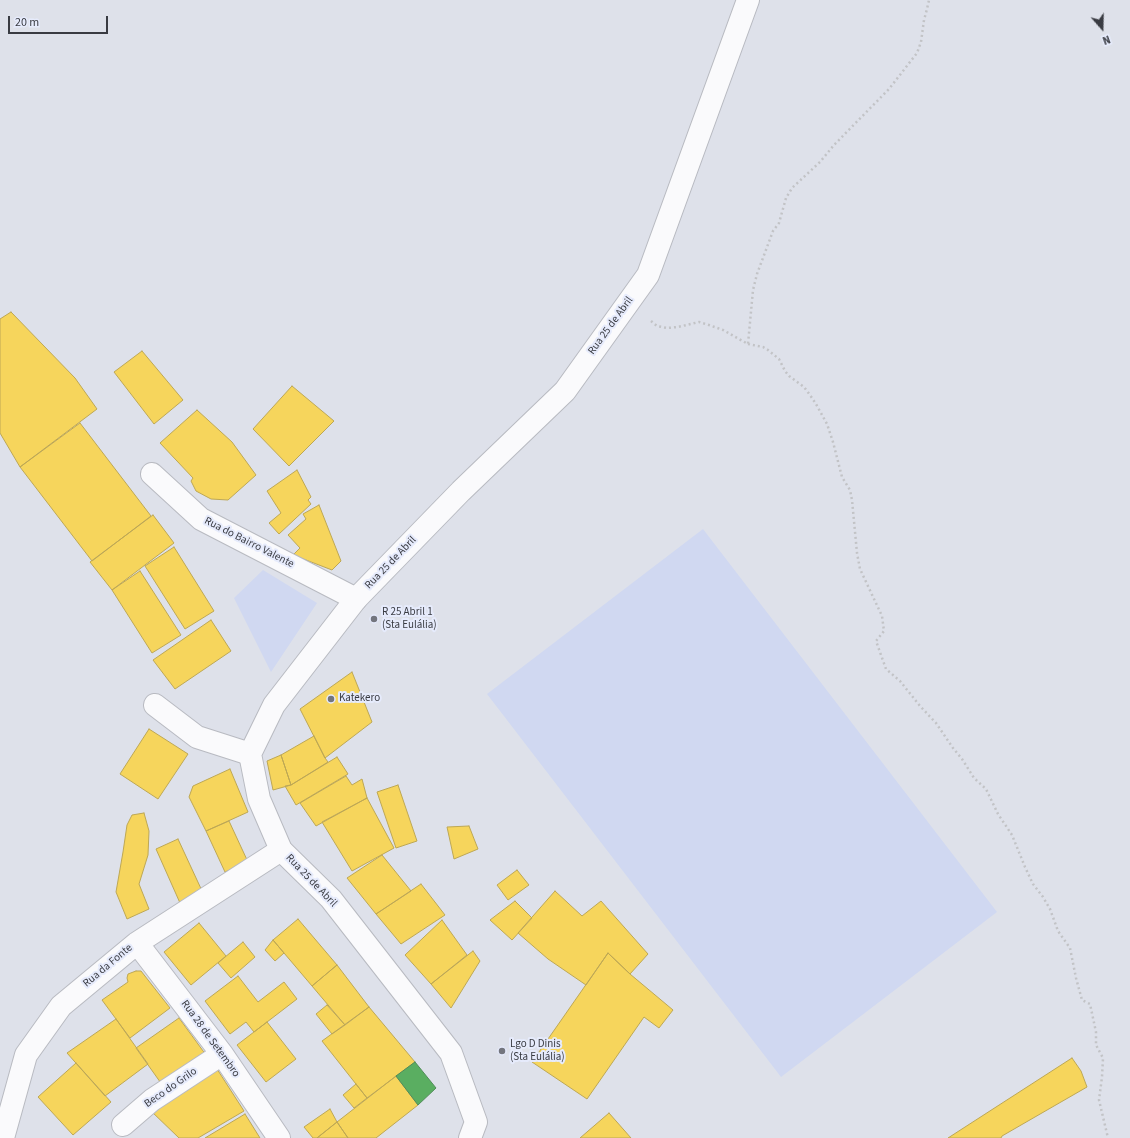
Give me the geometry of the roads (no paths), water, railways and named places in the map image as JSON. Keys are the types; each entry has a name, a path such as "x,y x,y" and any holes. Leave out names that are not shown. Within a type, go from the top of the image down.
{"street":[{"name":"Rua 25 de Abril","path":"473,1130 451,1053 330,899 281,850 259,799 250,754 274,705 356,599 461,491 565,390 648,275 748,0"},
{"name":"Rua do Bairro Valente","path":"152,474 201,519 356,599"},
{"path":"155,705 197,737 250,754"},
{"name":"Rua da Fonte","path":"4,1138 26,1055 61,1006 137,943 281,850"},
{"name":"Rua 28 de Setembro","path":"137,943 222,1054 279,1138"},
{"name":"Beco do Grilo","path":"123,1125 152,1100 222,1054"}],"place":[{"name":"R 25 Abril 1 (Sta Eulália)","path":"374,619"},
{"name":"Katekero","path":"331,699"},
{"name":"Lgo D Dinis (Sta Eulália)","path":"502,1051"}]}
